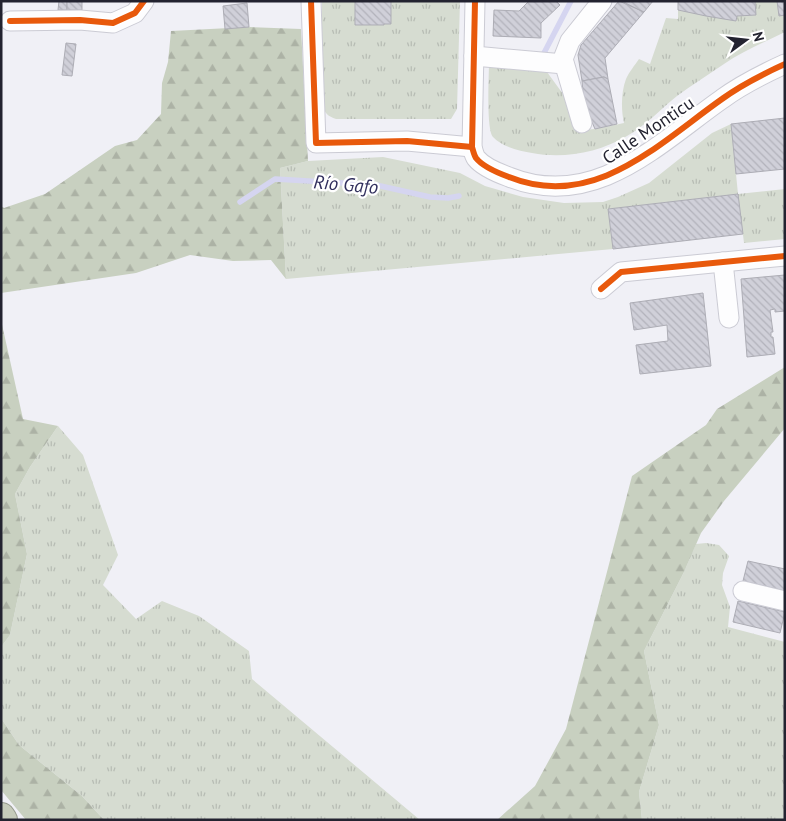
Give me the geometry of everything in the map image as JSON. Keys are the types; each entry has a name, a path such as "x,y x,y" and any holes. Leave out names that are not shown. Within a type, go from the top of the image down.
{"street":[{"path":"10,21 80,20 113,23 135,13 144,1"},
{"path":"311,1 316,143 407,141 472,147 475,1"},
{"path":"582,123 563,58 570,41 602,1"},
{"path":"474,56 564,64"},
{"name":"Calle Monticu","path":"472,147 476,158 494,171 513,179 534,184 562,187 605,178 646,155 724,97 785,64"},
{"path":"601,289 621,272 785,256"},
{"path":"723,262 729,318"},
{"path":"743,592 785,601"}],"green space":[{"path":"322,1 355,1 355,25 384,25 391,24 391,1 460,1 457,109 451,119 336,119 327,114 322,105"},
{"path":"755,1 777,1 779,16 785,15 785,32 724,64 677,96 640,127 616,142 580,153 544,155 517,150 506,146 493,137 489,124 489,62 547,72 571,105 582,130 624,123 622,101 626,79 639,59 650,64 666,18 678,19 678,10 736,21 737,16 756,15"},
{"path":"249,27 301,29 308,161 280,168 286,279 271,260 233,261 190,255 136,273 1,293 1,206 4,208 45,194 115,146 137,140 161,114 162,83 168,62 171,31"},
{"path":"731,124 738,194 608,209 613,249 286,279 280,168 308,161 383,157 460,173 485,186 523,197 564,203 603,202 649,183 712,133"},
{"path":"785,189 785,239 744,243 738,194"},
{"path":"1,320 23,419 58,426 30,467 15,494 27,554 10,635 1,647"},
{"path":"785,367 785,428 724,501 701,533 684,572 644,651 659,725 639,792 642,820 497,820 535,786 566,729 632,476 706,425 717,409"},
{"path":"58,426 83,455 118,555 103,585 136,619 162,601 199,616 249,651 252,679 420,820 104,820 82,796 19,745 1,718 1,647 10,635 27,554 15,494 30,467"},
{"path":"696,544 719,545 729,556 723,573 722,585 730,607 728,627 785,642 785,820 642,820 639,792 659,725 644,651"},
{"path":"1,718 19,745 82,796 104,820 26,820 1,790"}],"building":[{"path":"59,1 67,1 67,10 58,10"},
{"path":"67,1 82,1 82,10 67,10"},
{"path":"355,1 391,1 391,24 355,25"},
{"path":"529,1 556,1 560,5 541,23 541,38 493,36 494,10 519,11"},
{"path":"619,1 644,12 605,58 608,79 604,77 582,81 578,55 581,45"},
{"path":"621,1 653,1 644,12"},
{"path":"678,1 755,1 756,15 737,16 736,21 706,16 678,10"},
{"path":"777,1 785,1 785,15 779,16"},
{"path":"247,3 249,27 225,29 223,6"},
{"path":"66,43 76,44 72,76 62,75"},
{"path":"604,77 608,79 617,124 595,129 584,104 582,81"},
{"path":"785,118 785,169 736,174 731,124"},
{"path":"738,194 743,234 613,249 608,209"},
{"path":"785,275 785,311 775,312 775,309 770,310 773,332 771,332 771,337 773,337 775,354 747,357 741,279"},
{"path":"703,293 711,366 640,374 636,345 668,341 667,325 634,330 630,303"},
{"path":"748,561 785,569 785,591 743,581"},
{"path":"738,601 785,612 780,633 733,622"}],"waterway":[{"name":"Río Gafo","path":"544,53 571,1"},
{"name":"Río Gafo","path":"240,202 275,179 376,185 430,197 448,198 459,196"}],"cycle path":[{"path":"10,21 80,20 113,23 135,13 144,1"},
{"path":"311,1 316,143 407,141 472,147"},
{"path":"475,1 472,147 474,154 483,164 496,172 540,185 569,185 597,179 623,168 674,135 737,89 785,64"},
{"path":"601,289 621,272 785,256"}]}
